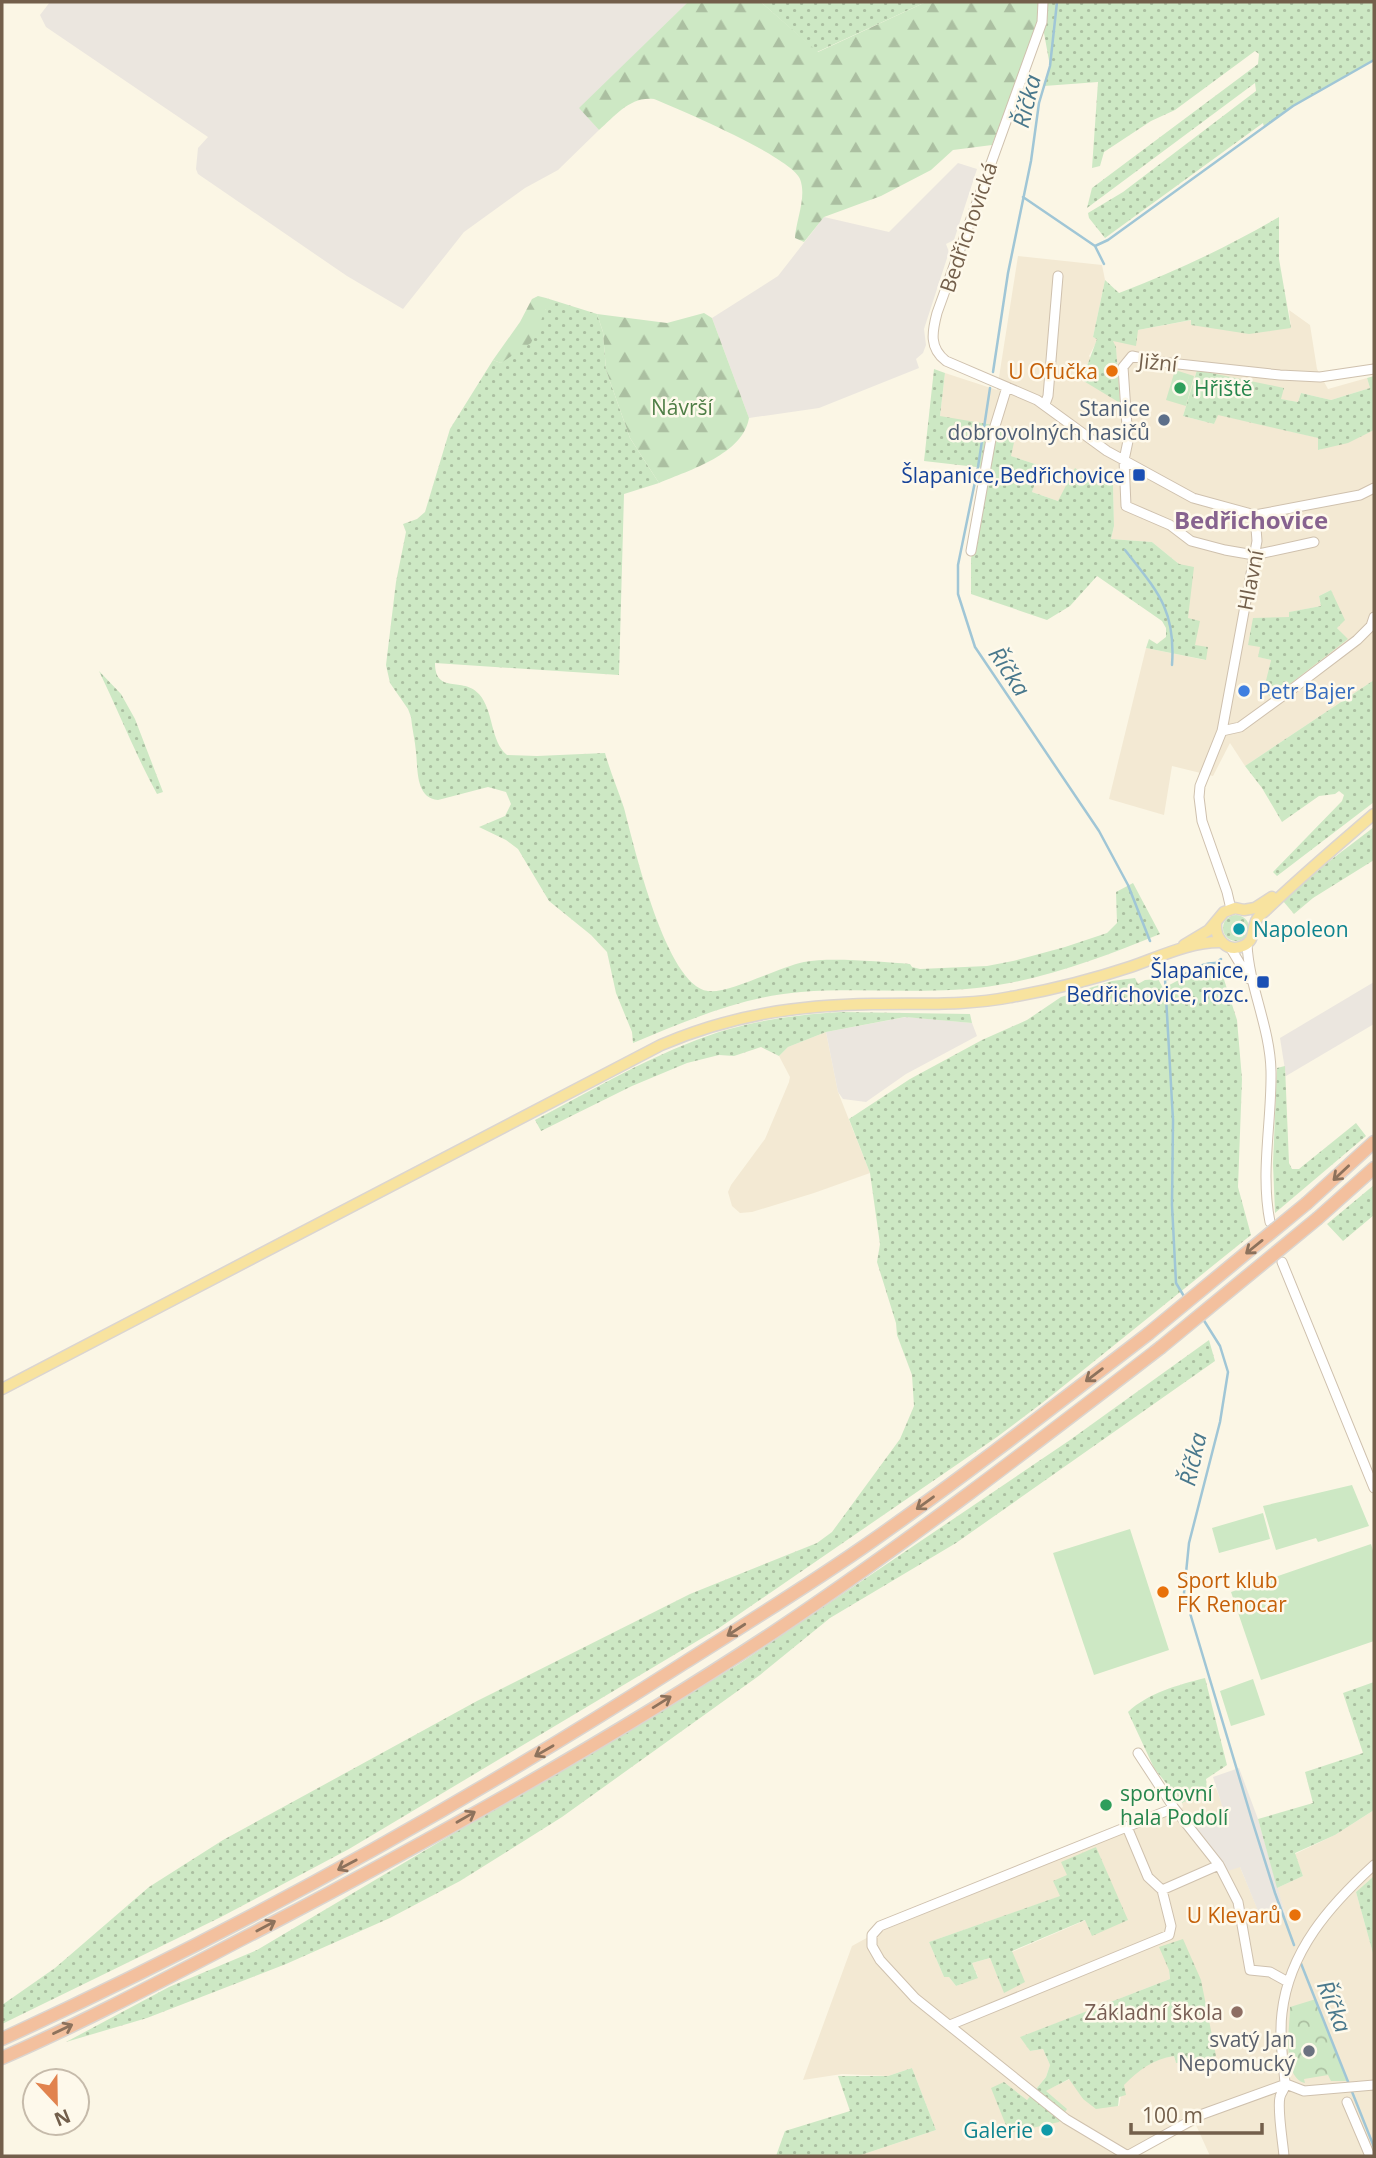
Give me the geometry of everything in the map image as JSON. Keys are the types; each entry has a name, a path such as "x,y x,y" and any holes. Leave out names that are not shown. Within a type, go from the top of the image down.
{"highway":[{"path":"2,2039 197,1943 354,1861 580,1729 869,1544 1148,1334 1307,1203 1374,1142"},
{"path":"2,2059 169,1977 367,1874 590,1746 785,1624 992,1478 1160,1348 1372,1171"}],"main road":[{"path":"1255,924 1261,914 1295,882 1374,814"},
{"path":"1174,951 1216,924 1224,912 1255,908 1295,882"},
{"path":"2,1389 682,1036 716,1024 772,1011 871,1004 967,1003 1009,998 1082,981 1174,951 1214,942 1236,948 1247,944 1254,935 1253,918 1244,910"},
{"path":"1216,924 1216,931 1226,945"}],"street":[{"name":"Bedřichovická","path":"1007,387 951,364 939,354 933,337 937,313 1042,22 1042,2"},
{"path":"1045,404 1048,396 1058,276"},
{"name":"Jižní","path":"1124,460 1128,441 1123,368 1132,356 1160,362 1292,376 1342,375 1374,369"},
{"path":"971,551 991,439 1007,387 1045,404 1107,451 1193,498 1255,515 1360,495 1374,488"},
{"path":"1124,460 1126,506 1170,525 1191,541 1254,555 1314,542"},
{"name":"Hlavní","path":"1231,909 1206,833 1199,797 1200,786 1222,731 1257,541 1255,515"},
{"path":"1222,731 1240,727 1295,687 1357,640 1371,626 1374,617"},
{"path":"1247,944 1253,987 1266,1030 1271,1071 1265,1180 1270,1222"},
{"path":"1226,945 1236,954 1253,987"},
{"path":"1282,1262 1374,1488"},
{"path":"1138,1754 1174,1808 1219,1865 1238,1902 1250,1970 1270,1972 1288,1982"},
{"path":"1174,1808 880,1926 872,1935 872,1946 880,1960 915,1998 1066,2119 1128,2156 1203,2114 1286,2084 1304,2091 1374,2085"},
{"path":"950,2025 1169,1935 1171,1926 1162,1890 1148,1877 1127,1827"},
{"path":"1162,1890 1219,1865"},
{"path":"1284,2156 1279,2098 1286,2084 1283,2076 1281,2014 1288,1982 1303,1949 1325,1914 1374,1865"},
{"path":"1348,2102 1370,2156"}],"shaded area":[{"path":"50,2 688,2 580,108 599,130 558,170 525,188 464,232 403,309 347,276 198,174 198,148 208,137 46,27 40,15"},
{"path":"958,163 977,169 954,240 946,244 949,252 924,329 926,345 923,353 916,359 919,368 819,408 749,418 712,318 778,276 824,217 889,232"},
{"path":"1018,256 1102,265 1105,280 1093,337 1098,339 1089,356 1119,403 1116,348 1112,340 1138,330 1192,320 1191,325 1291,328 1289,310 1310,325 1317,369 1328,389 1367,378 1370,388 1331,400 1301,393 1298,402 1280,399 1283,389 1197,370 1183,416 1214,424 1217,414 1319,438 1319,450 1374,430 1374,680 1245,766 1230,743 1213,776 1172,766 1164,815 1109,799 1146,648 1205,660 1195,645 1179,564 1152,542 1111,539 1114,526 1113,485 1097,484 1058,501 1032,492 1041,466 1011,456 940,416 945,373 997,390","holes":["1331,590 1337,628 1347,639 1268,674 1271,660 1259,657 1260,647 1290,617 1290,612 1321,606 1319,596"]},
{"path":"1374,982 1374,1024 1286,1076 1280,1038"},
{"path":"906,1017 972,1023 977,1036 906,1074 866,1102 843,1099 838,1092 826,1032"},
{"path":"826,1032 838,1092 870,1173 814,1193 752,1212 740,1213 732,1206 728,1192 765,1139 789,1082 790,1077 779,1056 788,1047"},
{"path":"1239,1768 1258,1819 1286,1917 1263,1923 1240,1867 1219,1874 1188,1831 1225,1815 1213,1777"},
{"path":"1216,1788 1226,1815 1189,1831 1240,1867 1263,1922 1286,1916 1277,1888 1303,1876 1295,1854 1335,1835 1374,1810 1374,1876 1356,1892 1374,1957 1374,2156 1210,2156 1196,2125 1136,2156 858,2156 936,2130 912,2068 888,2076 842,2074 803,2080 852,1946 872,1935 1176,1811 1183,1807 1182,1803","holes":["1096,1847 1127,1921 1086,1920 1012,1952 1004,1992 990,1958 972,1963 978,1977 956,1986 949,1977 944,1977 929,1942 1061,1896 1067,1875","1169,1970 1204,2062 1176,2063 1174,2056 1160,2058 1138,2070 1123,2085 1119,2106 1083,2099 1070,2079 1045,2091 1009,2132 1004,2082 1027,2100 1046,2077 1050,2065 1043,2049 1030,2051 1021,2037 1170,1979"]}],"green space":[{"path":"688,2 761,2 818,52 926,2 1038,2 1037,27 992,145 953,150 931,170 881,196 824,217 804,242 795,238 802,201 800,179 792,170 757,147 654,99 630,104 599,130 579,108"},
{"path":"761,2 926,2 817,52"},
{"path":"1043,2 1374,2 1374,60 1293,106 1264,127 1263,123 1105,238 1088,213 1123,192 1256,91 1255,83 1087,208 1092,188 1258,64 1259,54 1255,51 1175,110 1151,121 1104,152 1100,166 1092,168 1098,82 1044,86 1050,66 1042,22"},
{"path":"1279,217 1279,259 1291,328 1249,334 1191,325 1191,320 1138,330 1136,346 1113,341 1116,347 1120,403 1082,380 1097,339 1093,337 1105,280 1119,293 1240,239"},
{"path":"538,296 546,298 546,309 531,343 501,363 493,360 520,322 532,299"},
{"path":"546,298 597,314 603,332 606,370 630,438 659,483 624,494 619,675 435,663 436,673 445,682 465,686 479,694 498,742 507,755 605,753 654,912 679,966 693,983 708,991 717,991 804,962 828,960 910,964 920,969 987,966 1013,961 1107,933 1117,923 1116,892 1133,883 1160,934 1060,970 998,985 949,990 850,990 780,994 694,1018 633,1043 632,1032 616,993 607,952 591,935 549,901 518,849 479,827 505,816 511,804 506,792 488,787 438,800 425,794 421,788 411,717 390,683 386,665 396,582 406,532 403,524 417,519 425,512 450,429 493,360 501,363 546,309"},
{"name":"Návrší","path":"704,313 712,318 749,418 745,431 726,451 700,466 659,483 630,438 606,370 603,332 597,314 667,323"},
{"path":"934,369 945,373 940,416 1017,429 1011,456 1041,466 1032,492 1058,501 1075,468 1097,484 1100,480 1113,485 1114,526 1111,539 1152,542 1179,564 1194,567 1188,618 1200,621 1195,645 1208,647 1206,660 1146,648 1149,639 1157,644 1166,637 1166,628 1162,621 1097,576 1070,606 1047,620 971,594 971,559 985,468 924,461"},
{"name":"Hřiště","path":"1175,370 1194,376 1186,406 1166,400"},
{"path":"1197,370 1284,388 1281,399 1298,402 1301,393 1331,400 1370,388 1367,378 1374,376 1374,430 1348,443 1318,450 1318,438 1218,415 1214,424 1183,416"},
{"path":"1331,590 1345,620 1337,628 1348,639 1273,697 1263,693 1271,660 1258,657 1260,647 1248,645 1253,618 1289,617 1289,612 1321,606 1319,596"},
{"path":"99,671 121,694 135,719 163,792 157,794 149,779"},
{"path":"1374,680 1374,802 1277,876 1273,872 1342,801 1344,795 1339,791 1319,796 1282,822 1245,766"},
{"path":"1374,827 1374,860 1313,898 1294,914 1283,901 1319,869"},
{"path":"1236,915 1245,919 1249,928 1245,937 1236,941 1227,937 1223,928 1227,919"},
{"path":"1209,966 1220,967 1237,1020 1242,1079 1238,1187 1251,1235 997,1437 719,1628 349,1849 221,1917 2,2024 2,2005 55,1968 149,1887 223,1840 477,1701 690,1594 817,1543 832,1532 900,1439 914,1406 912,1375 897,1335 896,1323 877,1262 880,1244 870,1173 849,1119 910,1079 982,1040 1027,1020 1061,997 1112,981 1135,978 1138,984 1145,980 1158,979 1163,988"},
{"path":"841,1012 970,1014 972,1023 905,1017 826,1032 788,1047 779,1056 761,1047 734,1056 719,1055 687,1063 632,1086 541,1131 535,1120 653,1058 712,1034 766,1021"},
{"path":"1285,1066 1289,1163 1292,1169 1299,1169 1356,1123 1366,1136 1275,1213 1273,1164 1277,1068"},
{"path":"1374,1185 1374,1215 1343,1241 1327,1224"},
{"path":"1209,1340 1215,1361 956,1543 830,1618 760,1675 562,1817 460,1881 390,1918 286,1964 147,2018 66,2042 169,1987 257,1950 739,1664 1070,1440"},
{"path":"1352,1485 1369,1526 1318,1542 1316,1538 1276,1550 1263,1506"},
{"path":"1263,1513 1270,1539 1219,1553 1212,1528"},
{"path":"1130,1529 1169,1650 1094,1675 1053,1553"},
{"path":"1371,1544 1374,1554 1374,1641 1261,1680 1231,1592"},
{"path":"1205,1678 1227,1765 1206,1779 1207,1791 1182,1803 1154,1768 1128,1712 1154,1695"},
{"path":"1253,1679 1265,1715 1231,1726 1220,1691"},
{"path":"1374,1682 1374,1810 1335,1835 1295,1853 1303,1876 1277,1888 1258,1819 1313,1803 1305,1772 1363,1753 1343,1693"},
{"path":"1096,1847 1128,1920 1092,1936 1085,1920 1012,1951 1025,1982 1004,1993 990,1958 972,1963 978,1978 956,1986 949,1977 944,1977 929,1942 1060,1896 1053,1881 1067,1875 1061,1862"},
{"path":"1374,1876 1374,1957 1356,1892"},
{"path":"1183,1939 1201,1980 1216,2056 1204,2062 1176,2063 1174,2056 1153,2063 1124,2085 1126,2095 1119,2097 1118,2106 1096,2109 1083,2099 1069,2079 1046,2091 1067,2109 1059,2122 1009,2133 991,2088 1004,2082 1027,2100 1046,2077 1050,2065 1043,2049 1030,2051 1020,2037 1170,1979 1159,1947"},
{"path":"1316,1999 1347,2081 1331,2081 1328,2075 1304,2079 1305,2083 1297,2079 1293,2071 1288,2050 1290,2007"},
{"path":"912,2068 936,2130 858,2156 776,2156 785,2131 850,2111 838,2076 888,2076"}],"waterway":[{"name":"Říčka","path":"993,372 1039,103 1050,66 1057,2"},
{"path":"1095,246 1108,240 1293,106 1374,60"},
{"path":"1023,197 1095,246 1104,264"},
{"name":"Říčka","path":"990,388 978,467 958,565 958,594 975,647 1099,831 1128,885 1150,941"},
{"path":"1125,550 1162,602 1171,629 1172,665"},
{"name":"Říčka","path":"1185,1298 1176,1283 1172,1205 1173,1120 1165,979 1179,977 1221,959"},
{"name":"Říčka","path":"1203,1319 1220,1346 1228,1372 1220,1422 1189,1543 1184,1593 1252,1820 1294,1945"},
{"name":"Říčka","path":"1300,1961 1374,2147"}],"place":[{"name":"U Ofučka","path":"1112,371"},
{"name":"Hřiště","path":"1180,388"},
{"name":"Stanice dobrovolných hasičů","path":"1164,420"},
{"name":"Šlapanice,Bedřichovice","path":"1139,475"},
{"name":"Petr Bajer","path":"1244,691"},
{"name":"Napoleon","path":"1239,929"},
{"name":"Šlapanice, Bedřichovice, rozc.","path":"1263,982"},
{"name":"Sport klub FK Renocar","path":"1163,1592"},
{"name":"sportovní hala Podolí","path":"1106,1805"},
{"name":"U Klevarů","path":"1295,1915"},
{"name":"Základní škola","path":"1237,2012"},
{"name":"svatý Jan Nepomucký","path":"1309,2051"},
{"name":"Galerie","path":"1047,2130"}],"district":[{"name":"Bedřichovice","path":"1251,519"}]}
